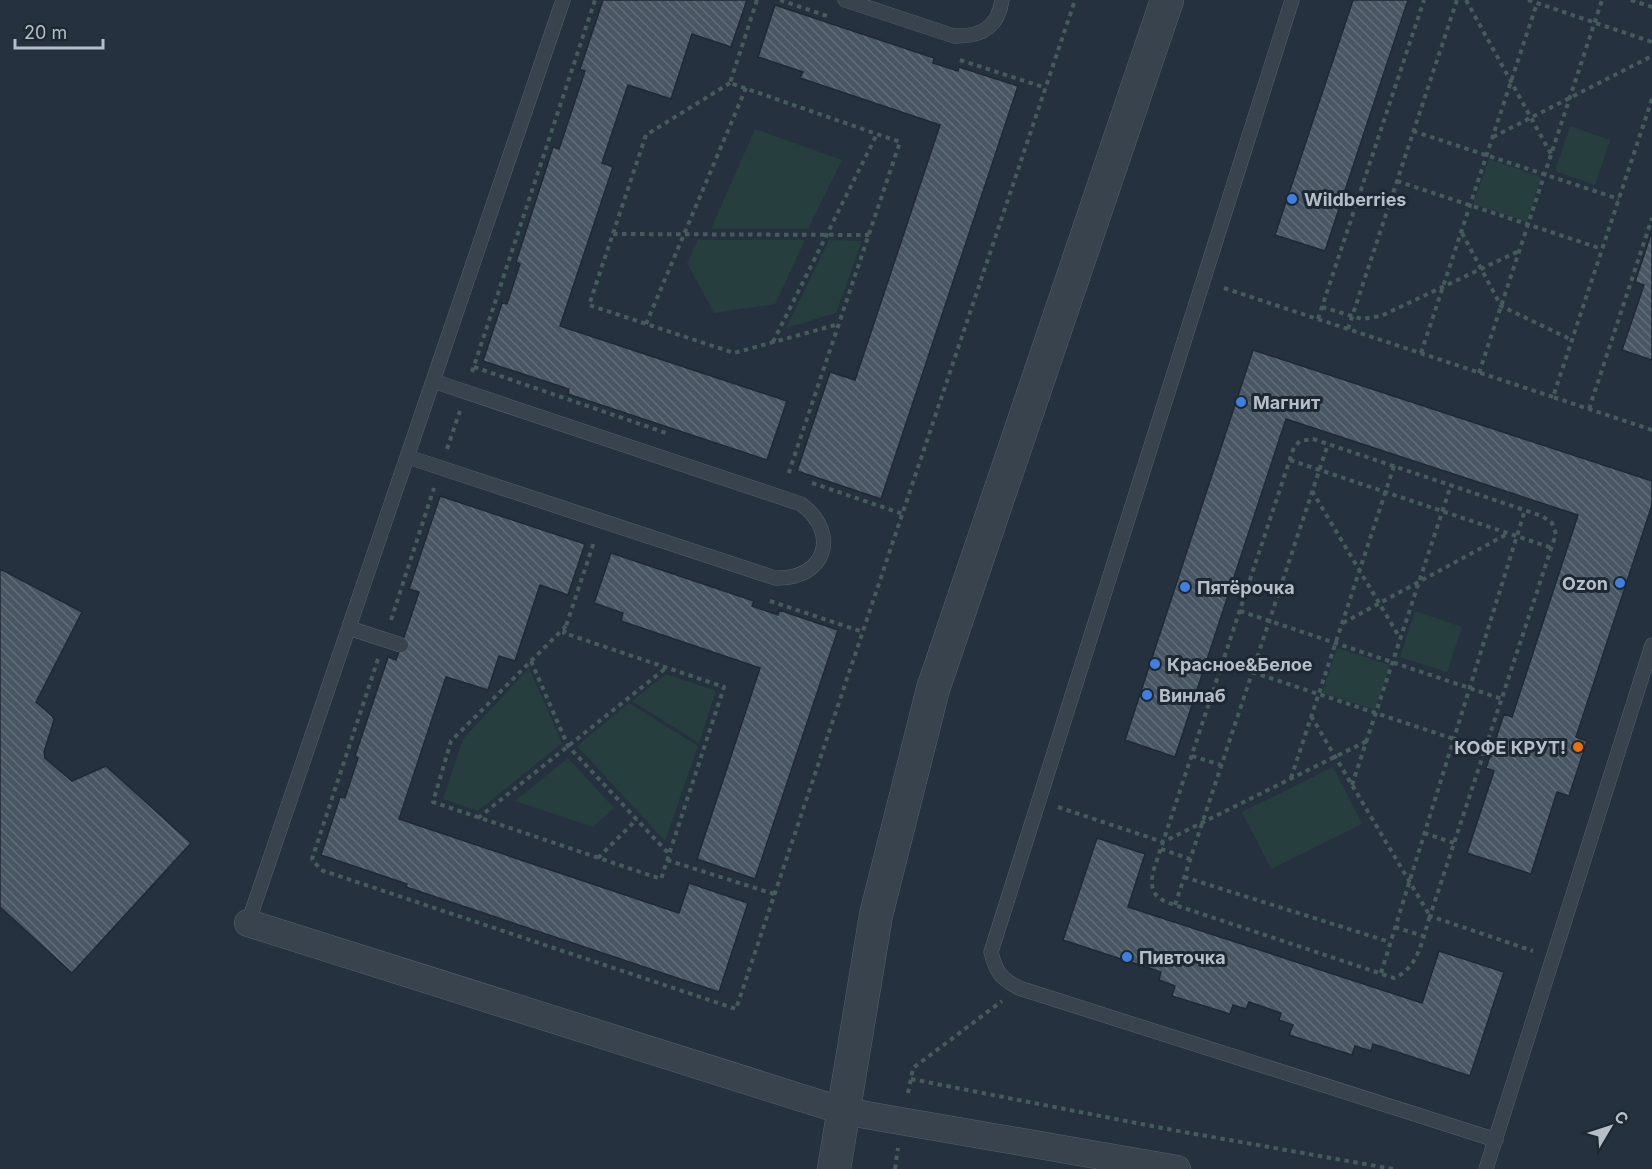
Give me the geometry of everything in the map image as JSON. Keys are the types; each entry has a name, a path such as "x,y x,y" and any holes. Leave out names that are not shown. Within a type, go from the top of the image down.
{"street":[{"path":"834,1169 876,915 933,689 1167,0"},
{"path":"248,923 843,1111 1177,1169"}],"lane":[{"path":"248,923 563,0"},
{"path":"845,0 954,36 969,37 979,34 996,20 1002,0"},
{"path":"1292,0 991,952 995,968 1004,980 1019,988 1496,1140"},
{"path":"408,457 775,578 790,579 800,576 817,562 821,552 824,538 821,525 813,513 801,504 433,381"},
{"path":"350,628 401,645"},
{"path":"1486,1169 1652,645"}],"path":[{"path":"757,0 730,82 646,135 589,305 734,353 839,324"},
{"path":"1318,319 1424,0"},
{"path":"1348,329 1457,0"},
{"path":"1466,0 1551,154"},
{"path":"1528,0 1652,42"},
{"path":"1479,373 1602,0"},
{"path":"1631,0 1652,7"},
{"path":"1421,354 1537,3"},
{"path":"1493,137 1652,56"},
{"path":"730,82 900,142 788,475"},
{"path":"646,324 746,88"},
{"path":"1553,397 1652,99"},
{"path":"1413,131 1619,199"},
{"path":"773,342 877,134"},
{"path":"1397,181 1602,249"},
{"path":"1588,409 1652,218"},
{"path":"1461,232 1501,306 1572,339"},
{"path":"613,234 869,235"},
{"path":"1322,307 1362,319 1381,316 1520,250"},
{"path":"1203,281 1652,430"},
{"path":"1313,439 1525,510 1548,519 1556,534 1416,960 1403,974 1394,978 1160,900 1153,891 1151,882 1290,460 1294,447 1300,441 1313,439"},
{"path":"1175,905 1328,444"},
{"path":"1290,460 1552,548"},
{"path":"1291,779 1394,466"},
{"path":"1352,786 1452,485"},
{"path":"1312,491 1401,639"},
{"path":"1381,973 1525,510"},
{"path":"1342,623 1509,533"},
{"path":"566,626 451,741 433,802 661,879 724,687 564,633 594,542"},
{"path":"1240,611 1502,699"},
{"path":"531,661 568,746 669,854"},
{"path":"478,818 666,668"},
{"path":"1252,672 1454,739"},
{"path":"1311,716 1430,916 1553,957"},
{"path":"1039,801 1163,842 1367,741"},
{"path":"1192,756 1221,765"},
{"path":"598,858 637,819"},
{"path":"1424,833 1454,843"},
{"path":"1161,849 1190,859"},
{"path":"667,860 774,894"},
{"path":"1184,878 1390,942"},
{"path":"1395,927 1423,936"},
{"path":"895,1169 901,1121 914,1068 1019,988"},
{"path":"911,1079 1167,1129 1393,1169"}],"green space":[{"path":"1570,126 1610,140 1595,185 1555,171"},
{"path":"755,129 842,160 808,229 711,229"},
{"path":"1489,159 1541,177 1527,222 1473,204"},
{"path":"698,240 805,240 775,304 714,313 687,263"},
{"path":"829,240 862,241 836,313 786,328"},
{"path":"1415,611 1462,627 1447,672 1400,657"},
{"path":"1337,648 1390,665 1375,710 1322,693"},
{"path":"529,668 562,743 478,811 443,799 463,739"},
{"path":"666,674 716,691 699,743 632,701"},
{"path":"629,703 698,746 665,841 577,746"},
{"path":"568,758 614,808 593,827 515,801"},
{"path":"1333,767 1362,824 1271,869 1242,812"}],"building":[{"path":"603,0 747,0 731,47 692,34 671,99 628,85 602,163 613,167 560,326 787,401 767,460 568,394 569,389 483,361 502,303 507,304 520,264 516,262 553,147 559,149 585,71 580,69"},
{"path":"1353,0 1408,0 1325,251 1275,235"},
{"path":"775,5 934,58 933,63 958,71 959,67 1018,86 881,499 797,471 830,372 855,380 940,125 800,78 803,72 758,57"},
{"path":"1652,231 1652,360 1622,350 1644,285 1635,282"},
{"path":"1253,350 1652,481 1652,505 1576,737 1587,741 1569,796 1557,792 1531,874 1467,853 1494,771 1486,768 1504,714 1512,717 1578,515 1286,419 1175,757 1125,740"},
{"path":"440,496 585,544 568,595 540,585 515,661 499,656 488,690 446,677 399,819 679,913 689,883 748,903 719,992 406,887 407,884 321,855 340,797 345,798 358,758 355,756 388,657 396,660 419,592 409,589"},
{"path":"611,553 754,601 752,606 778,615 779,610 838,630 755,879 697,859 760,668 621,621 623,613 594,603"},
{"path":"0,569 82,612 36,702 54,720 44,752 45,758 72,781 106,766 191,843 72,973 0,907"},
{"path":"1097,838 1145,854 1128,907 1422,1003 1439,951 1504,972 1470,1076 1373,1044 1371,1051 1355,1046 1352,1055 1289,1035 1293,1025 1279,1020 1281,1013 1249,1002 1246,1009 1233,1005 1230,1014 1172,996 1175,986 1159,980 1161,972 1063,940"}],"place":[{"name":"Wildberries","path":"1292,199"},
{"name":"Магнит","path":"1241,402"},
{"name":"Ozon","path":"1620,583"},
{"name":"Пятёрочка","path":"1185,587"},
{"name":"Красное&Белое","path":"1155,664"},
{"name":"Винлаб","path":"1147,695"},
{"name":"КОФЕ КРУТ!","path":"1578,747"},
{"name":"Пивточка","path":"1127,957"}]}
